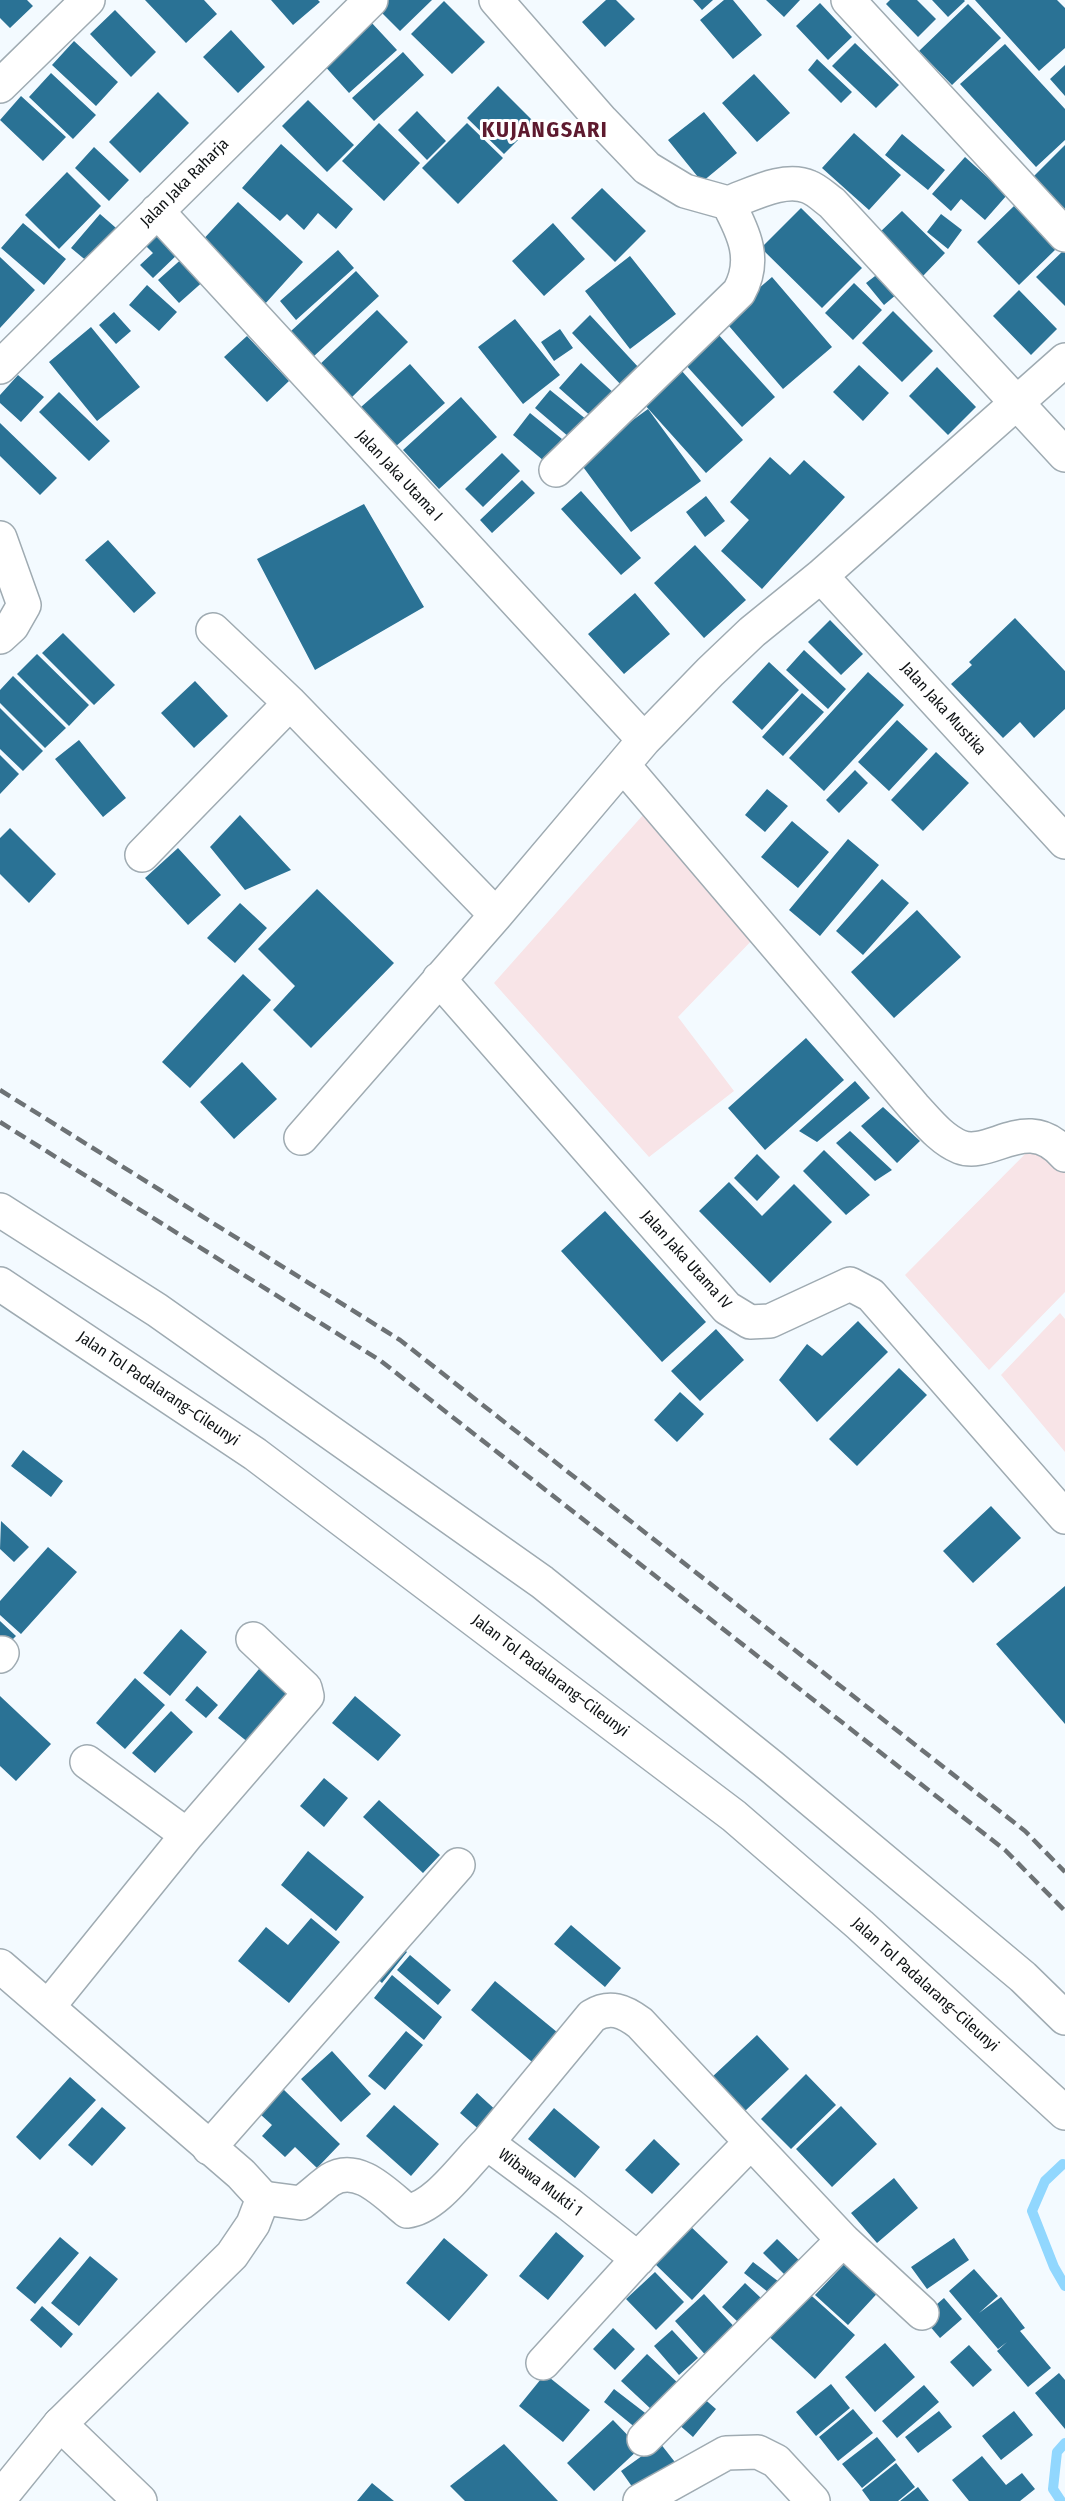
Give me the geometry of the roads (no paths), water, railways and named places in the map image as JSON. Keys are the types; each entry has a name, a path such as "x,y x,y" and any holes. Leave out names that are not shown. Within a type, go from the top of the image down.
{"main road":[{"path":"0,86 88,0"},
{"name":"Jalan Jaka Raharja","path":"0,367 371,0"},
{"path":"496,0 602,121 647,168 685,191 728,203 790,183 810,187 819,193 1065,455"},
{"path":"848,0 1065,235"},
{"path":"556,470 739,292 747,278 748,248 728,203"},
{"name":"Jalan Jaka Utama I","path":"157,211 644,740"},
{"path":"301,1138 496,915 644,740 752,632 821,576 1065,360"},
{"path":"0,538 24,605 12,626 0,637"},
{"name":"Jalan Jaka Mustika","path":"821,576 1065,842"},
{"path":"213,630 290,703 496,915"},
{"path":"141,855 290,703"},
{"path":"623,765 914,1107 943,1138 962,1148 976,1149 1026,1136 1044,1139 1058,1147 1065,1155"},
{"name":"Jalan Jaka Utama IV","path":"439,980 727,1308 750,1322 770,1321 850,1284 871,1295 1065,1517"},
{"path":"0,1210 157,1310 542,1582 772,1767 1023,1977 1065,2018"},
{"name":"Jalan Tol Padalarang–Cileunyi","path":"0,1284 255,1454 734,1816 860,1925 1065,2113"},
{"path":"48,2007 187,1835 307,1696 305,1688 253,1640"},
{"path":"87,1762 187,1835"},
{"path":"209,2148 458,1865"},
{"path":"0,1966 241,2174 263,2198 253,2224 232,2254 60,2424 0,2498"},
{"path":"487,2143 592,2016 602,2010 627,2013 843,2240 922,2313"},
{"path":"543,2363 638,2259 752,2142"},
{"name":"Wibawa Mukti 1","path":"263,2198 301,2203 332,2179 348,2174 366,2179 406,2211 418,2210 434,2199 487,2143 638,2259"},
{"path":"644,2439 843,2240"},
{"path":"60,2424 140,2501"},
{"path":"640,2501 726,2453 758,2452 776,2461 813,2501"}],"waterway":[{"path":"1063,2164 1045,2181 1032,2211 1054,2267 1065,2286"},
{"path":"1061,2501 1053,2489 1057,2452 1065,2443"}],"railway":[{"path":"0,1090 400,1340 1025,1831 1065,1872"},
{"path":"0,1122 381,1361 1005,1850 1065,1911"}],"district":[{"name":"KUJANGSARI","path":"545,131"}]}
